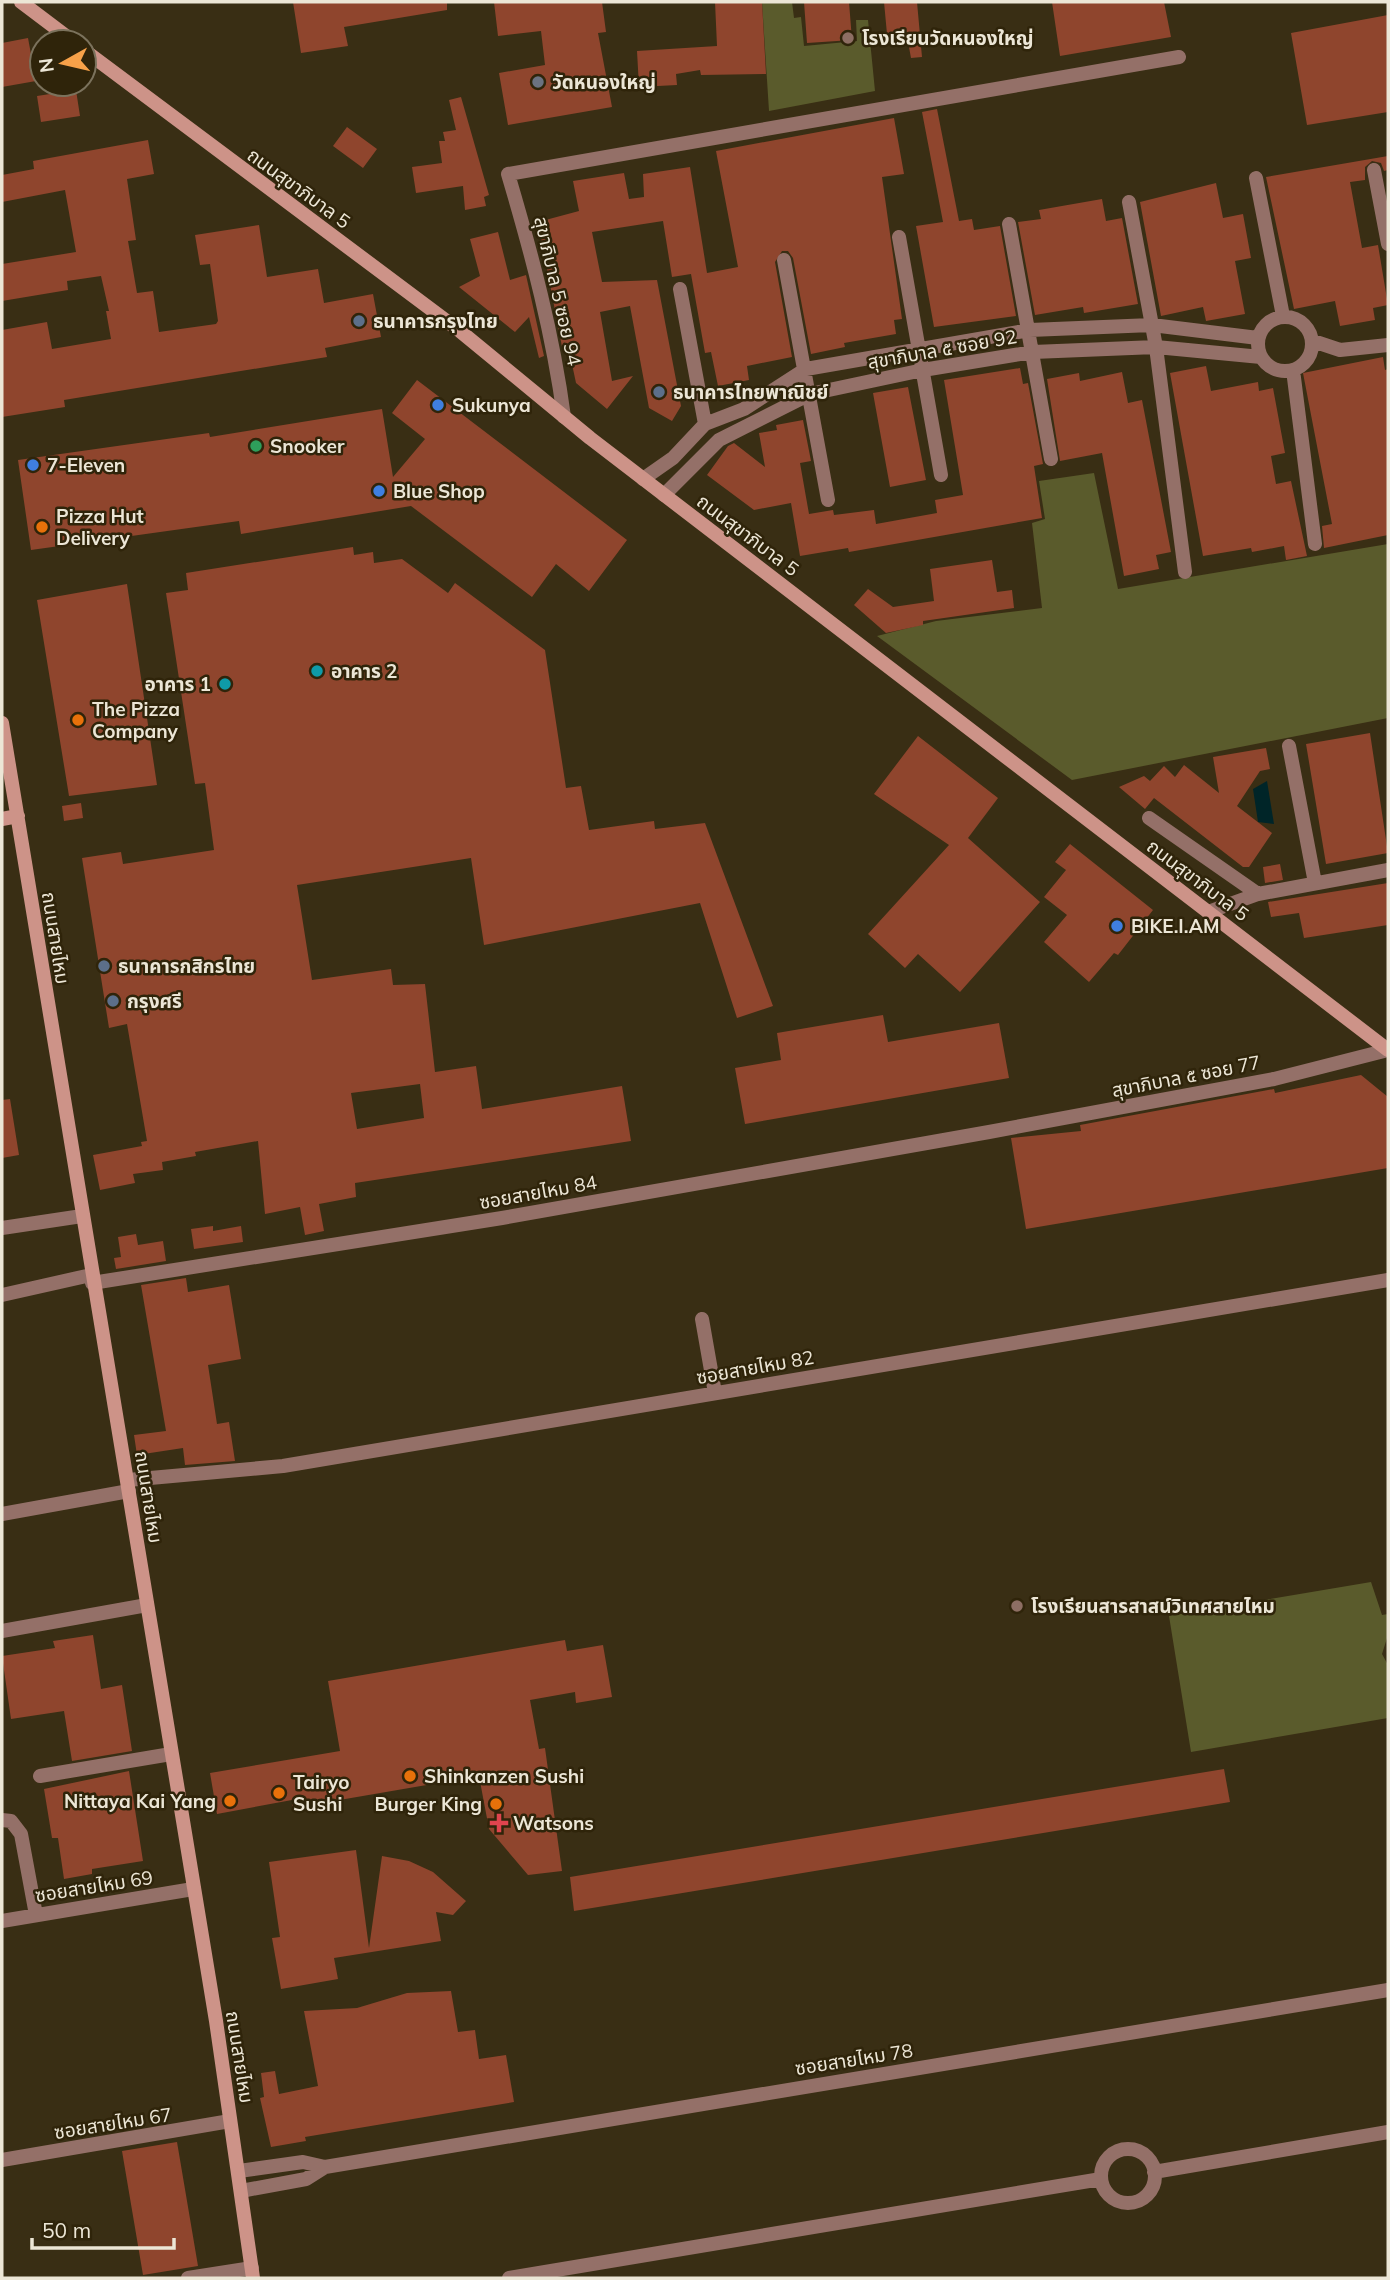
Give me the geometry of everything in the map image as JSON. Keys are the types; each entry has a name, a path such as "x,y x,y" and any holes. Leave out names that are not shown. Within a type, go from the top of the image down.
{"main road":[{"path":"21,2 55,28"},
{"name":"ถนนสุขาภิบาล 5","path":"98,60 460,331 643,479 1388,1050"},
{"name":"ถนนสายไหม","path":"2,723 194,1889 239,2171 252,2273"},
{"path":"2,819 18,816"}],"street":[{"name":"สุขาภิบาล 5 ซอย 94","path":"564,417 558,367 535,265 508,174 1179,57"},
{"path":"1374,170 1388,244"},
{"path":"1256,178 1283,316"},
{"path":"1129,202 1156,347 1185,572"},
{"path":"1009,225 1030,330 1051,459"},
{"path":"899,237 941,475"},
{"path":"784,260 828,500"},
{"path":"680,289 705,424"},
{"path":"1283,316 1303,322 1312,341 1311,353 1304,364 1293,370 1281,371 1270,366 1261,357 1258,338 1271,320 1283,316"},
{"path":"643,479 673,458 705,424 744,409 806,369 1030,330 1152,325 1258,338"},
{"path":"1312,341 1340,350 1388,345"},
{"name":"สุขาภิบาล ๕ ซอย 92","path":"664,495 719,440 810,394 923,369 1033,352 1156,347 1261,357"},
{"path":"1293,370 1315,544"},
{"path":"1289,746 1315,883"},
{"path":"1149,818 1258,894"},
{"path":"1208,912 1258,894 1388,870"},
{"name":"สุขาภิบาล ๕ ซอย 77","path":"989,1132 1273,1079 1388,1050"},
{"name":"ซอยสายไหม 84","path":"2,1294 502,1218 989,1132"},
{"path":"2,1228 82,1216"},
{"name":"ซอยสายไหม 82","path":"2,1514 128,1486 283,1466 1388,1280"},
{"path":"702,1319 715,1393"},
{"path":"2,1631 147,1605"},
{"path":"40,1776 172,1755"},
{"path":"2,1820 11,1821 21,1834 36,1915"},
{"name":"ซอยสายไหม 69","path":"2,1921 194,1889"},
{"name":"ซอยสายไหม 78","path":"239,2171 303,2162 325,2167 1388,1990"},
{"name":"ซอยสายไหม 67","path":"2,2160 230,2121"},
{"path":"1154,2172 1388,2132"},
{"path":"1126,2148 1143,2153 1150,2159 1154,2172 1154,2185 1150,2193 1135,2203 1117,2201 1104,2188 1101,2179 1102,2170 1110,2155 1126,2148"},
{"name":"ซอยสายไหม 78","path":"241,2191 306,2179 325,2167"},
{"path":"509,2278 1101,2179"},
{"path":"188,2278 252,2273"}],"shaded area":[{"path":"762,2 792,2 794,18 801,17 804,46 857,41 856,20 868,20 875,91 769,111"},
{"path":"1094,473 1118,589 1388,544 1388,718 1072,780 877,636 936,621 1042,608 1032,523 1045,519 1039,481"},
{"path":"1371,1582 1382,1615 1388,1614 1388,1635 1382,1654 1388,1665 1388,1718 1191,1752 1169,1616"}],"water":[{"path":"1267,781 1274,824 1258,822 1253,789"}],"building":[{"path":"293,2 447,2 447,10 344,27 348,46 301,53"},
{"path":"494,2 602,2 606,32 598,33 612,107 508,125 499,73 545,65 541,31 498,36"},
{"path":"715,2 762,2 766,74 701,75 700,70 676,74 677,85 639,87 637,51 717,46"},
{"path":"804,2 849,2 852,40 807,43"},
{"path":"884,2 917,2 922,57 911,58 906,31 887,34"},
{"path":"1052,2 1164,2 1171,37 1060,56"},
{"path":"1388,15 1388,112 1307,125 1291,33"},
{"path":"28,38 28,82 2,87 2,43"},
{"path":"461,97 489,195 484,197 486,206 465,210 463,186 416,193 412,167 442,163 439,141 445,141 443,132 456,130 449,100"},
{"path":"37,98 77,98 80,116 41,122"},
{"path":"937,109 959,221 972,219 974,230 1000,226 1016,316 934,327 916,226 943,222 922,112"},
{"path":"894,118 904,174 882,177 902,319 894,320 896,334 844,343 845,347 811,354 793,258 788,251 782,251 775,262 792,357 747,366 749,380 718,386 711,352 705,353 691,274 672,277 663,221 592,232 602,282 657,280 681,406 672,421 649,408 630,306 600,312 612,381 633,376 607,409 576,383 569,350 563,352 538,222 579,211 573,181 624,173 629,199 644,197 643,174 690,167 707,273 738,267 716,151"},
{"path":"347,127 377,149 363,168 333,146"},
{"path":"148,140 154,174 127,179 136,240 128,241 137,293 153,291 159,332 216,324 218,321 210,264 200,265 195,235 259,225 267,277 318,269 324,303 373,294 381,337 325,348 327,357 64,400 65,407 2,417 2,330 47,322 52,349 111,339 106,311 109,311 101,276 67,281 68,290 2,301 2,264 76,252 65,190 2,202 2,175 34,169 33,161"},
{"path":"1388,156 1388,170 1384,171 1381,163 1372,161 1365,167 1365,180 1350,182 1362,248 1378,245 1388,305 1373,308 1375,320 1340,326 1335,301 1294,309 1266,177"},
{"path":"1216,183 1223,218 1243,214 1251,258 1235,261 1245,314 1206,321 1203,307 1161,316 1140,202"},
{"path":"1102,199 1106,221 1122,218 1138,304 1084,313 1083,307 1035,315 1018,222 1041,219 1039,210"},
{"path":"498,232 510,280 526,275 544,356 539,358 529,317 515,332 459,287 480,276 470,239"},
{"path":"1383,357 1385,370 1388,369 1388,535 1324,548 1322,526 1332,524 1303,373"},
{"path":"1206,366 1211,391 1258,382 1259,391 1273,388 1285,453 1271,456 1276,484 1291,481 1307,556 1286,560 1284,546 1203,556 1170,373"},
{"path":"1020,368 1023,384 1028,383 1043,464 1034,466 1042,518 849,552 848,548 800,556 791,503 754,510 707,475 728,446 734,443 765,467 759,433 777,430 776,425 803,420 811,461 800,463 809,514 833,510 834,515 874,510 876,524 937,513 935,500 963,495 944,380"},
{"path":"1122,372 1128,403 1142,400 1171,552 1156,555 1159,569 1124,576 1102,453 1060,461 1047,379 1079,373 1080,381"},
{"path":"417,380 627,540 589,591 556,564 532,597 411,506 241,534 239,521 31,550 18,460 209,433 210,437 382,409 393,477 425,439 392,413"},
{"path":"908,387 926,480 890,487 873,393"},
{"path":"353,547 354,555 373,552 374,563 402,559 448,593 455,583 545,650 566,788 581,786 589,830 654,821 655,829 705,823 773,1006 737,1018 700,903 484,945 471,858 297,885 312,980 391,969 393,985 425,984 435,1072 476,1066 482,1109 622,1086 631,1141 355,1183 356,1197 319,1204 324,1231 305,1235 300,1207 265,1214 258,1141 195,1152 196,1156 162,1162 163,1170 133,1174 135,1183 100,1190 93,1155 142,1146 141,1142 147,1141 127,1024 109,1028 82,858 121,852 123,864 214,850 205,783 195,784 166,593 188,590 186,573","holes":["420,1084 424,1118 357,1129 351,1093"]},
{"path":"992,560 997,592 1012,590 1014,608 923,621 923,625 886,633 854,605 868,589 893,607 934,601 930,569"},
{"path":"127,584 157,785 69,796 37,600"},
{"path":"1370,733 1388,853 1326,864 1306,744"},
{"path":"918,736 998,798 968,838 1040,902 960,992 918,954 905,968 868,934 949,845 874,794"},
{"path":"1266,748 1270,769 1260,771 1237,806 1272,833 1249,867 1243,867 1154,798 1145,809 1119,787 1144,776 1150,781 1164,766 1175,777 1184,765 1219,793 1213,757"},
{"path":"81,803 83,818 64,821 62,806"},
{"path":"1070,844 1153,910 1118,955 1114,953 1089,982 1044,942 1067,915 1044,897 1066,870 1055,862"},
{"path":"1280,864 1283,880 1265,883 1263,867"},
{"path":"1388,883 1388,925 1304,938 1299,913 1271,917 1268,902"},
{"path":"883,1015 888,1042 999,1023 1009,1078 745,1124 735,1068 781,1060 777,1033"},
{"path":"1361,1075 1388,1097 1388,1168 1026,1229 1011,1138 1081,1131 1080,1125 1274,1089 1275,1093"},
{"path":"10,1099 19,1155 2,1158 2,1100"},
{"path":"213,1226 213,1231 241,1226 243,1242 194,1249 191,1229"},
{"path":"136,1234 138,1245 163,1241 166,1261 116,1269 114,1258 121,1257 118,1237"},
{"path":"186,1278 188,1292 229,1285 241,1359 208,1365 217,1424 229,1422 235,1461 185,1465 183,1448 137,1455 134,1435 166,1431 141,1285"},
{"path":"93,1635 101,1689 122,1685 132,1751 72,1761 64,1711 11,1719 2,1656 55,1648 53,1641"},
{"path":"565,1640 567,1651 603,1645 612,1697 576,1703 575,1692 530,1700 539,1749 545,1748 562,1871 528,1875 489,1829 479,1776 293,1808 292,1800 217,1814 210,1773 340,1751 328,1681"},
{"path":"1224,1769 1230,1802 574,1911 570,1877"},
{"path":"129,1771 143,1861 92,1869 92,1874 64,1879 58,1838 52,1838 44,1789"},
{"path":"356,1850 369,1948 382,1856 409,1861 433,1872 466,1901 453,1915 436,1912 441,1941 334,1958 338,1979 281,1989 272,1938 280,1937 269,1862"},
{"path":"451,1991 458,2032 475,2030 479,2059 506,2055 514,2102 305,2137 306,2141 271,2147 260,2098 264,2097 261,2073 275,2071 279,2094 318,2086 304,2011 357,2008 407,1993"},
{"path":"177,2142 198,2266 143,2275 122,2151"}],"place":[{"name":"โรงเรียนวัดหนองใหญ่","path":"848,38"},
{"name":"วัดหนองใหญ่","path":"538,82"},
{"name":"ธนาคารกรุงไทย","path":"359,321"},
{"name":"ธนาคารไทยพาณิชย์","path":"659,392"},
{"name":"Sukunya","path":"438,405"},
{"name":"Snooker","path":"256,446"},
{"name":"7-Eleven","path":"33,465"},
{"name":"Blue Shop","path":"379,491"},
{"name":"Pizza Hut Delivery","path":"42,527"},
{"name":"อาคาร 2","path":"317,671"},
{"name":"อาคาร 1","path":"225,684"},
{"name":"The Pizza Company","path":"78,720"},
{"name":"BIKE.I.AM","path":"1117,926"},
{"name":"ธนาคารกสิกรไทย","path":"104,966"},
{"name":"กรุงศรี","path":"113,1001"},
{"name":"โรงเรียนสารสาสน์วิเทศสายไหม","path":"1017,1606"},
{"name":"Shinkanzen Sushi","path":"410,1776"},
{"name":"Tairyo Sushi","path":"279,1793"},
{"name":"Nittaya Kai Yang","path":"230,1801"},
{"name":"Burger King","path":"496,1804"},
{"name":"Watsons","path":"499,1823"}]}
